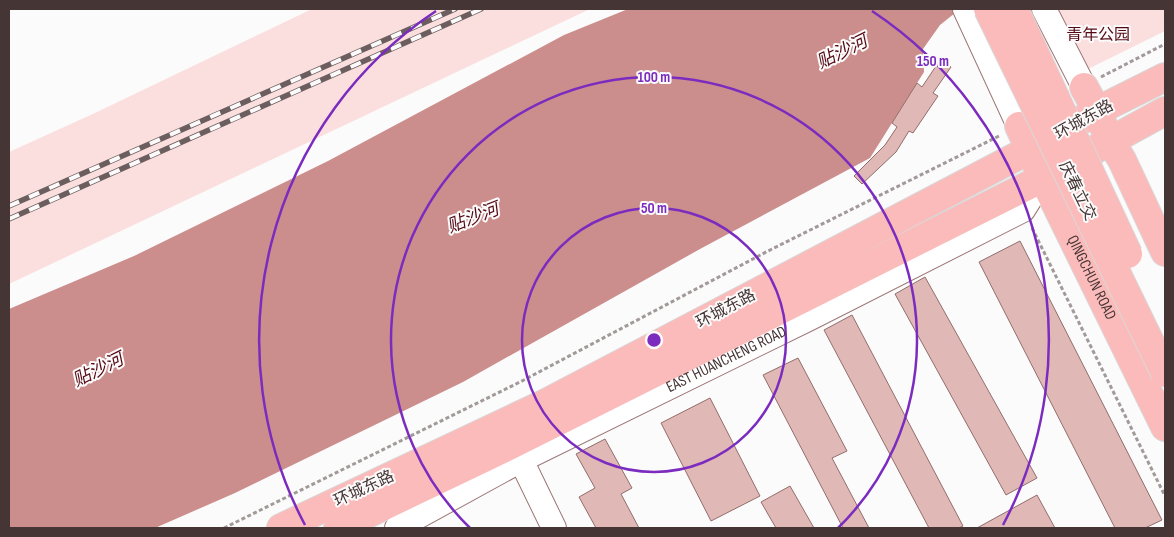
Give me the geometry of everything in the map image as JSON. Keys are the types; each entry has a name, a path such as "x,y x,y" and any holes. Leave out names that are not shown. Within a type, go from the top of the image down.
{"main road":[{"name":"庆春立交","path":"988,9 1165,373"},
{"name":"庆春立交","path":"1014,9 1165,334"},
{"name":"环城东路","path":"281,528 546,403 1024,138 1097,111 1165,77"},
{"path":"1084,87 1122,160 1165,252"},
{"name":"环城东路","path":"338,528 518,452 1042,178 1165,111"},
{"name":"QINGCHUN ROAD","path":"1024,138 1165,427"}],"street":[{"path":"965,9 1024,138"},
{"path":"1044,9 1084,87"},
{"path":"1023,210 1042,178"},
{"name":"EAST HUANCHENG ROAD","path":"397,528 518,452 810,318 1023,210"},
{"path":"518,452 554,528"}],"path":[{"path":"1084,87 1165,44"},
{"path":"224,528 520,382 768,251 1024,138"},
{"path":"1023,210 1165,496"}],"green space":[{"path":"312,9 590,9 9,284 9,152"},
{"name":"青年公园","path":"1056,9 1165,9 1165,31 1086,70"}],"water":[{"name":"贴沙河","path":"628,9 960,9 940,25 923,49 924,72 870,158 700,249 463,382 235,493 155,528 9,528 9,309 134,256 328,161 564,35"}],"building":[{"path":"940,60 951,67 933,93 938,96 913,133 909,131 896,152 862,184 854,176 885,145 897,127 892,123 917,83 922,87"},
{"path":"1020,241 1162,520 1145,528 1115,528 979,262"},
{"path":"925,277 1037,478 1006,495 895,294"},
{"path":"852,315 963,526 959,528 929,528 824,330"},
{"path":"798,358 847,451 832,458 869,528 843,528 763,375"},
{"path":"710,398 760,496 711,521 661,423"},
{"path":"605,439 632,488 621,494 639,528 596,528 579,497 595,488 576,454"},
{"path":"790,486 814,528 776,528 761,502"},
{"path":"1037,495 1055,528 977,528"}],"railway":[{"path":"9,206 455,9"},
{"path":"9,219 481,9"}]}
